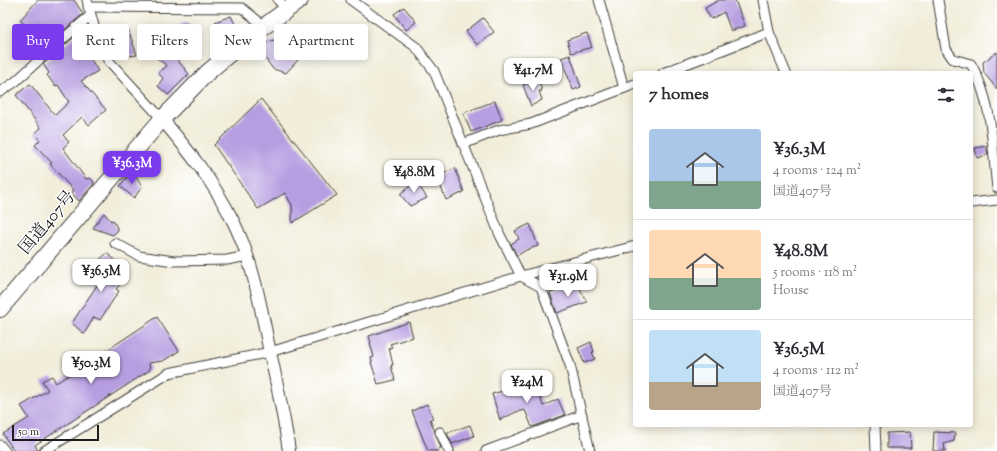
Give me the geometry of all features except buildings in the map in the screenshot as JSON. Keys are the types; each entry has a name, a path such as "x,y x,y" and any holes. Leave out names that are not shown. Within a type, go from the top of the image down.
{"highway":[{"name":"国道407号","path":"266,24 283,5 300,0"},
{"name":"国道407号","path":"0,309 162,119 222,60"}],"street":[{"path":"351,0 416,47 434,71 500,235 521,276 541,287 570,365 590,451"},
{"path":"599,0 624,88"},
{"path":"763,0 769,32 785,71"},
{"path":"938,0 946,49 949,55 953,59 971,64 984,91 989,109 997,188"},
{"path":"262,24 242,8 88,3 90,16 98,41 108,60 162,119 218,192 234,222 248,256 261,307 284,414 289,451"},
{"path":"0,92 15,82 90,16"},
{"path":"668,71 769,32"},
{"path":"463,144 499,130 530,124 633,85"},
{"path":"973,203 997,200"},
{"path":"115,243 139,256 174,261 227,260 248,256"},
{"path":"44,451 169,372 270,352 521,276 633,247"},
{"path":"486,451 582,415"},
{"path":"875,427 876,451"},
{"path":"440,432 449,451"},
{"path":"0,445 6,451"}]}
